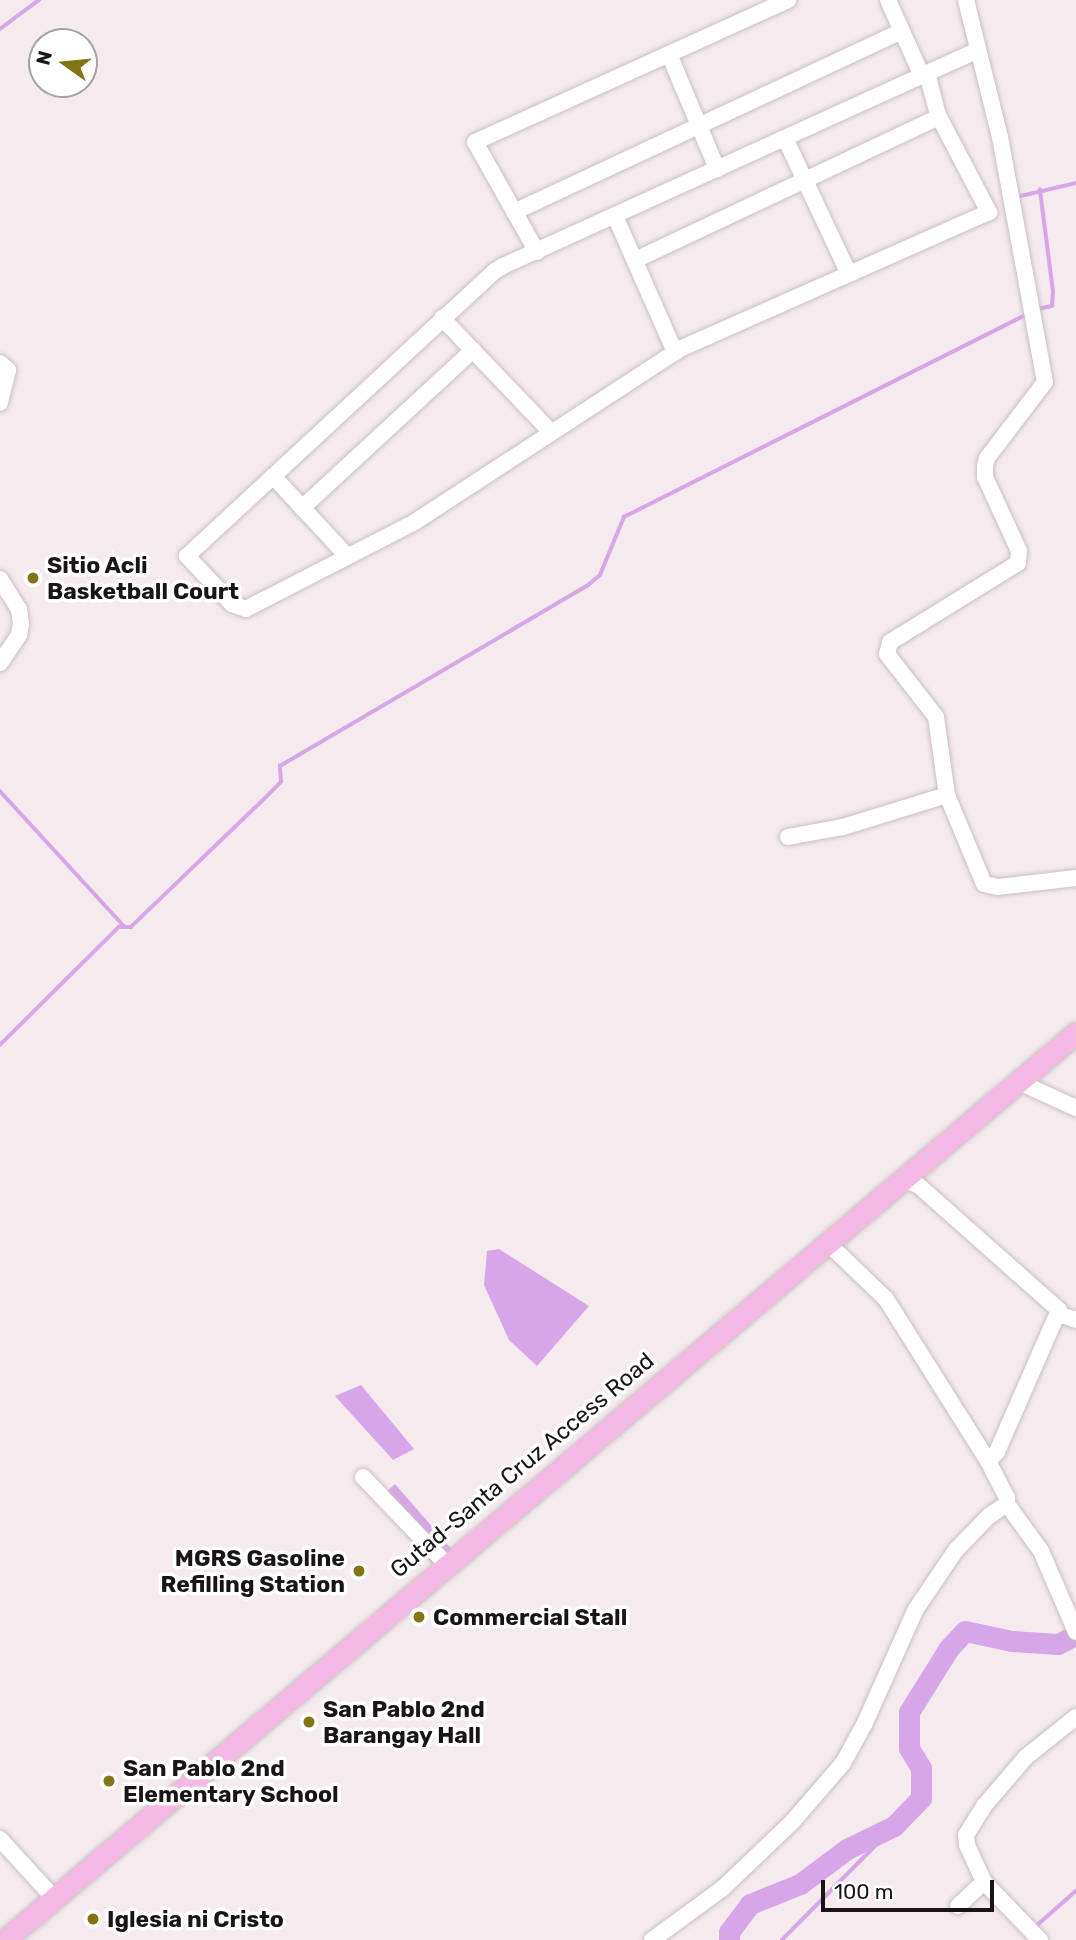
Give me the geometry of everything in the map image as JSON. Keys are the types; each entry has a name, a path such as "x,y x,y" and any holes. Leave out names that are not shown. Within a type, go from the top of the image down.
{"main road":[{"name":"Gutad-Santa Cruz Access Road","path":"5,1940 1076,1033"}],"street":[{"path":"537,252 475,142 788,0"},
{"path":"888,0 924,75 939,117 989,212 675,352 415,522 246,609 232,604 187,556 495,271 717,169 924,75 978,50"},
{"path":"966,0 1000,138 1036,321 1044,386 987,458 985,466 985,477 1019,551 1018,563 890,642 886,650 888,659 936,717 947,795 984,884 998,887 1076,878"},
{"path":"514,212 902,31"},
{"path":"669,54 717,169"},
{"path":"635,260 939,117"},
{"path":"785,138 849,274"},
{"path":"615,216 675,352"},
{"path":"442,318 551,432"},
{"path":"302,508 473,350"},
{"path":"0,363 8,370 0,403"},
{"path":"273,477 348,558"},
{"path":"0,579 19,609 21,623 19,635 0,663"},
{"path":"788,837 843,827 947,795"},
{"path":"1017,1081 1076,1108"},
{"path":"902,1179 918,1185 1059,1310 997,1452 988,1461"},
{"path":"820,1248 834,1249 886,1299 988,1461 1007,1498 1007,1504 1041,1551 1075,1629"},
{"path":"1058,1314 1076,1320"},
{"path":"363,1477 446,1564"},
{"path":"652,1940 723,1888 793,1821 843,1763 864,1725 916,1609 956,1550 989,1516 1007,1504"},
{"path":"1034,1933 984,1882 967,1845 966,1835 1005,1779 1076,1717"},
{"path":"0,1839 53,1897"},
{"path":"958,1906 984,1882"}],"shaded area":[{"path":"499,1249 589,1306 537,1366 509,1340 484,1285 487,1251"},
{"path":"361,1385 414,1449 393,1460 335,1396"},
{"path":"395,1484 452,1550 434,1565 377,1500"}],"waterway":[{"path":"0,29 39,0"},
{"path":"1021,196 1076,183"},
{"path":"1038,309 1052,306 1053,292 1040,190"},
{"path":"0,1045 119,927 131,927 259,804 281,782 280,766 587,586 600,575 624,517 1028,314"},
{"path":"0,791 124,926"},
{"path":"729,1940 729,1932 750,1904 800,1884 847,1849 894,1826 921,1798 921,1768 909,1748 909,1712 949,1648 965,1631 1012,1641 1058,1644 1076,1635"},
{"path":"782,1940 880,1841 885,1830"},
{"path":"1035,1927 1076,1891"}],"place":[{"name":"Sitio Acli Basketball Court","path":"33,578"},
{"name":"MGRS Gasoline Refilling Station","path":"359,1571"},
{"name":"Commercial Stall","path":"419,1617"},
{"name":"San Pablo 2nd Barangay Hall","path":"309,1722"},
{"name":"San Pablo 2nd Elementary School","path":"109,1781"},
{"name":"Iglesia ni Cristo","path":"93,1919"}]}
